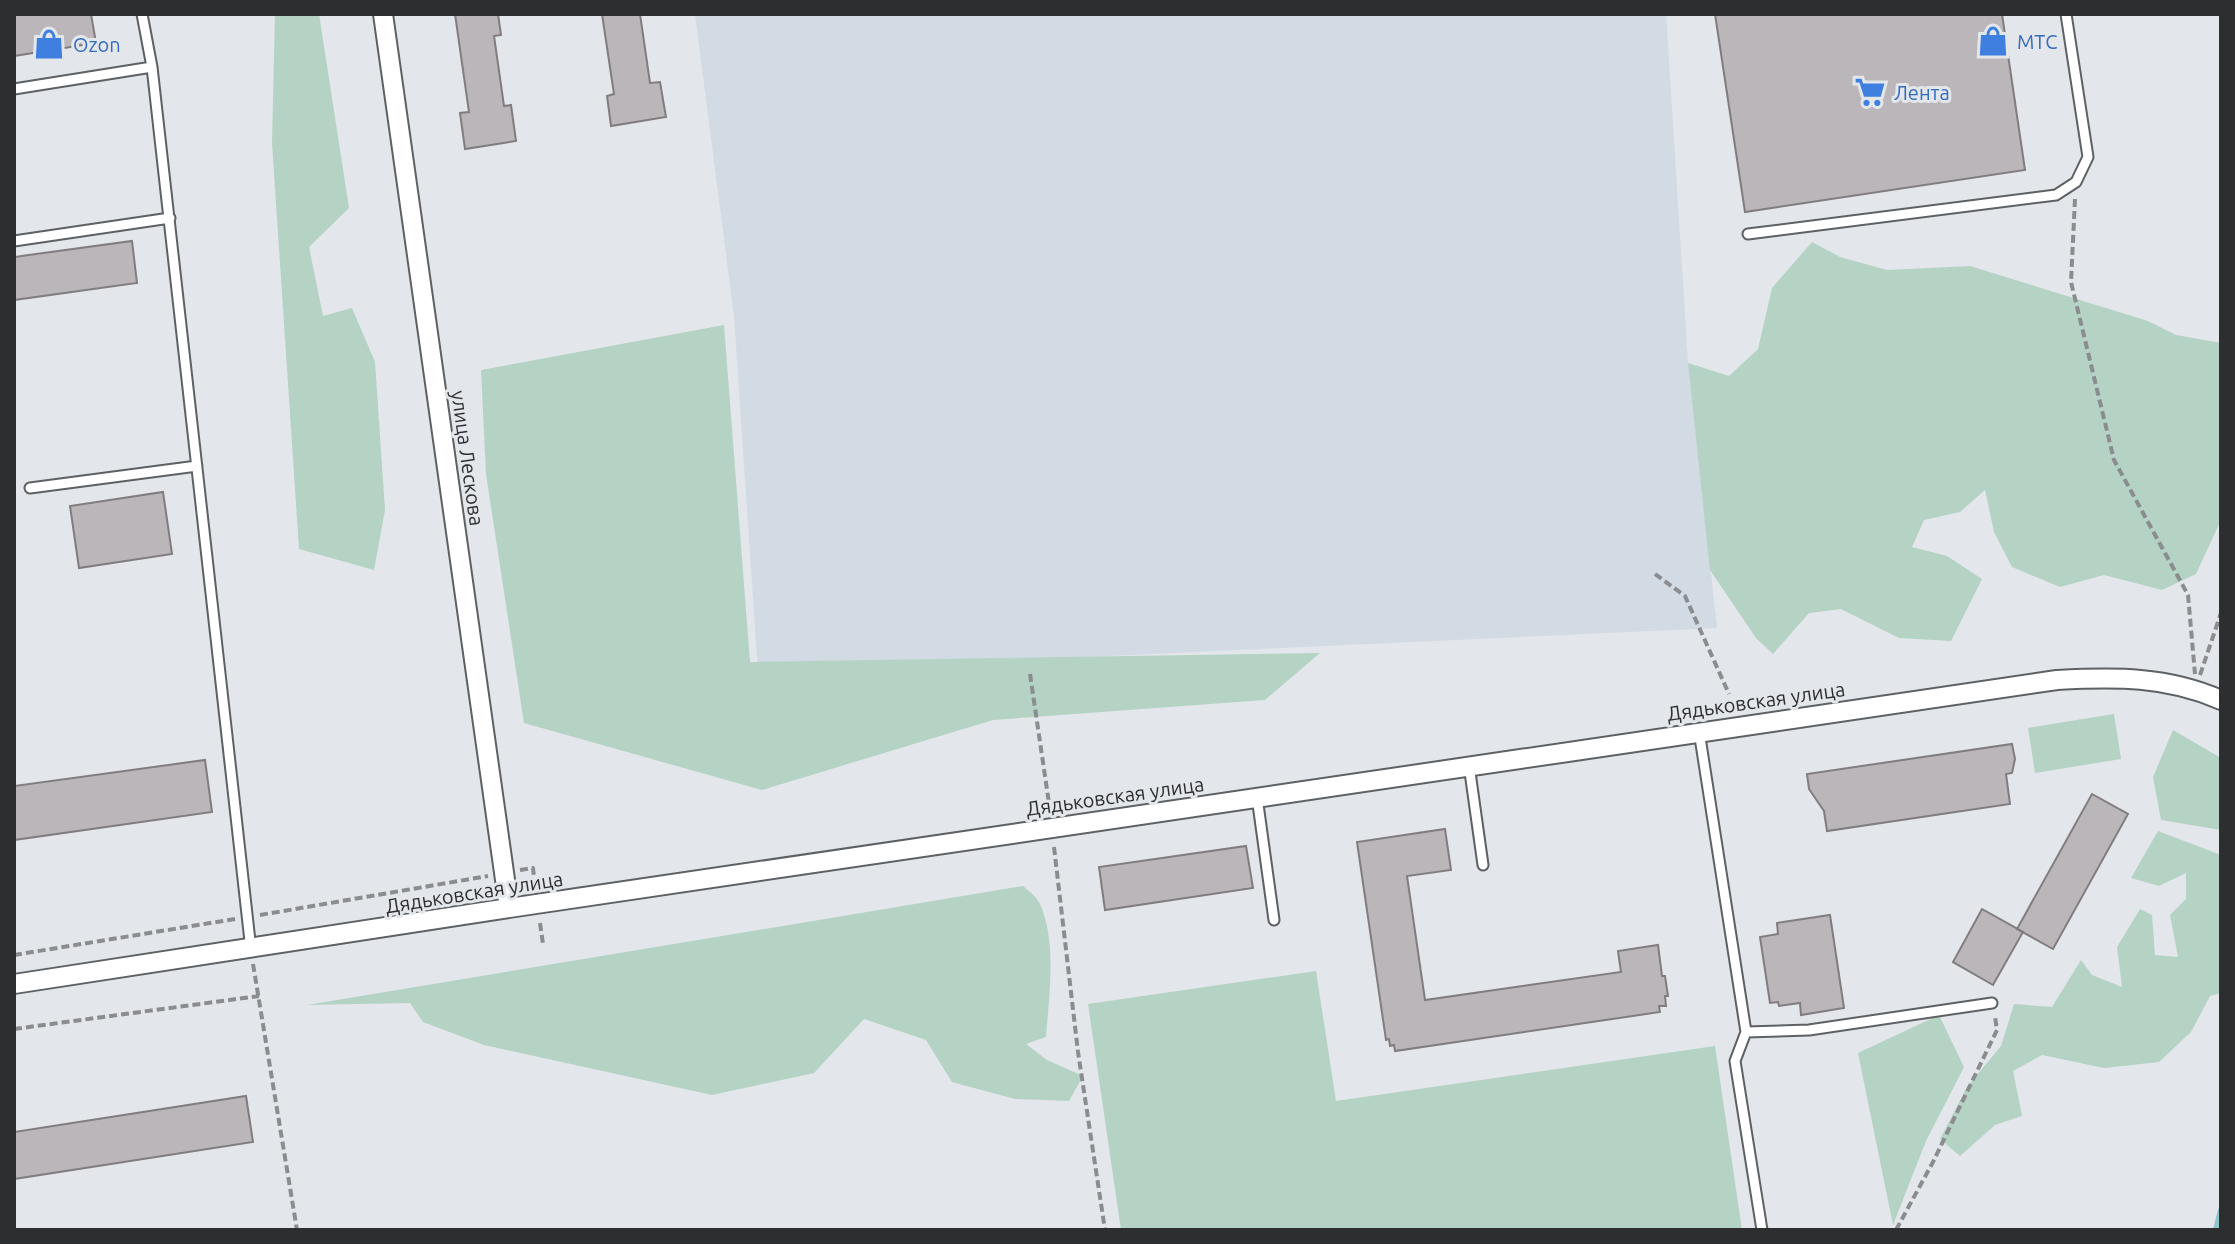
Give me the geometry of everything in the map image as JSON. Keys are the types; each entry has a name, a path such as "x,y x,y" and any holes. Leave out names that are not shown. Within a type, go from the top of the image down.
{"street":[{"name":"улица Лескова","path":"383,14 509,908"},
{"name":"Дядьковская улица","path":"14,984 1469,765 2057,680 2155,679 2196,689 2221,700"}],"lane":[{"path":"142,14 152,67 170,218 251,950"},
{"path":"1748,234 2056,195 2076,182 2088,157 2066,14"},
{"path":"14,89 152,67"},
{"path":"14,241 170,218"},
{"path":"30,488 197,466"},
{"path":"1699,731 1746,1032 1735,1061 1762,1230"},
{"path":"1469,765 1483,865"},
{"path":"1257,797 1274,920"},
{"path":"1746,1032 1809,1030 1992,1003"}],"path":[{"path":"2076,182 2071,282 2114,460 2188,595 2196,689"},
{"path":"1655,574 1685,596 1729,694"},
{"path":"2196,689 2221,613"},
{"path":"1030,674 1052,828 1078,1052 1105,1230"},
{"path":"14,955 533,868"},
{"path":"251,950 297,1230"},
{"path":"14,1029 259,996"},
{"path":"1896,1230 1997,1030 1992,1003"}],"shaded area":[{"path":"695,14 1666,14 1688,363 1717,628 758,672 734,316"}],"green space":[{"path":"275,14 319,14 349,208 309,247 323,316 352,308 375,362 385,510 374,570 299,549 272,143"},
{"path":"1812,242 1840,257 1887,270 1970,266 2148,321 2176,335 2221,343 2221,520 2196,574 2162,590 2104,575 2060,587 2012,567 1994,532 1985,490 1960,512 1924,520 1912,547 1947,556 1982,579 1951,641 1899,638 1841,609 1809,613 1773,654 1756,638 1710,570 1688,363 1729,376 1758,349 1772,288"},
{"path":"724,325 750,662 1320,653 1265,700 993,720 762,790 524,723 486,474 481,370"},
{"path":"2114,714 2121,759 2035,773 2028,728"},
{"path":"2173,730 2221,758 2221,830 2161,820 2153,777"},
{"path":"2158,831 2221,855 2221,993 2210,996 2191,1032 2159,1062 2104,1068 2042,1055 2013,1071 2022,1116 1995,1125 1960,1156 1940,1139 1967,1087 2001,1046 2014,1004 2052,1007 2081,960 2092,975 2122,987 2117,947 2140,909 2152,915 2155,955 2178,957 2170,915 2186,899 2186,873 2159,886 2131,878"},
{"path":"1023,886 1039,901 1049,935 1050,952 1046,1037 1026,1044 1047,1060 1083,1076 1069,1101 1015,1099 952,1082 926,1040 864,1019 814,1073 712,1095 484,1045 423,1022 410,1003 307,1005"},
{"path":"1316,971 1336,1101 1715,1046 1742,1230 1121,1230 1088,1004"},
{"path":"1939,1015 1964,1067 1926,1141 1893,1225 1858,1053"}],"building":[{"path":"14,14 91,14 96,43 14,56"},
{"path":"455,14 498,14 501,35 494,36 504,106 511,105 516,141 465,149 460,113 469,112"},
{"path":"602,14 640,14 650,83 660,82 666,117 611,126 607,96 614,94"},
{"name":"Лента","path":"1715,14 2002,14 2025,170 1745,212"},
{"path":"132,241 137,283 14,300 14,257"},
{"path":"163,492 172,554 79,568 70,506"},
{"path":"2012,744 2015,759 2012,773 2006,774 2010,804 1827,831 1824,811 1809,789 1807,774"},
{"path":"205,760 212,812 14,840 14,786"},
{"path":"2092,794 2128,814 2053,949 2017,929"},
{"path":"1445,829 1451,870 1407,876 1425,1000 1621,972 1618,951 1658,945 1668,996 1665,996 1666,1006 1659,1006 1660,1012 1395,1051 1394,1045 1390,1046 1389,1039 1386,1040 1357,842"},
{"path":"1246,846 1253,888 1105,910 1099,867"},
{"path":"1982,909 2023,932 1993,985 1953,962"},
{"path":"1830,915 1844,1008 1801,1015 1800,1003 1779,1006 1778,1002 1770,1003 1760,937 1778,934 1777,923"},
{"path":"246,1096 253,1142 14,1179 14,1132"}],"waterway":[{"path":"2216,1230 2221,1210"}],"place":[{"name":"МТС","path":"1993,41"},
{"name":"Ozon","path":"49,44"},
{"name":"Лента","path":"1870,92"}]}
